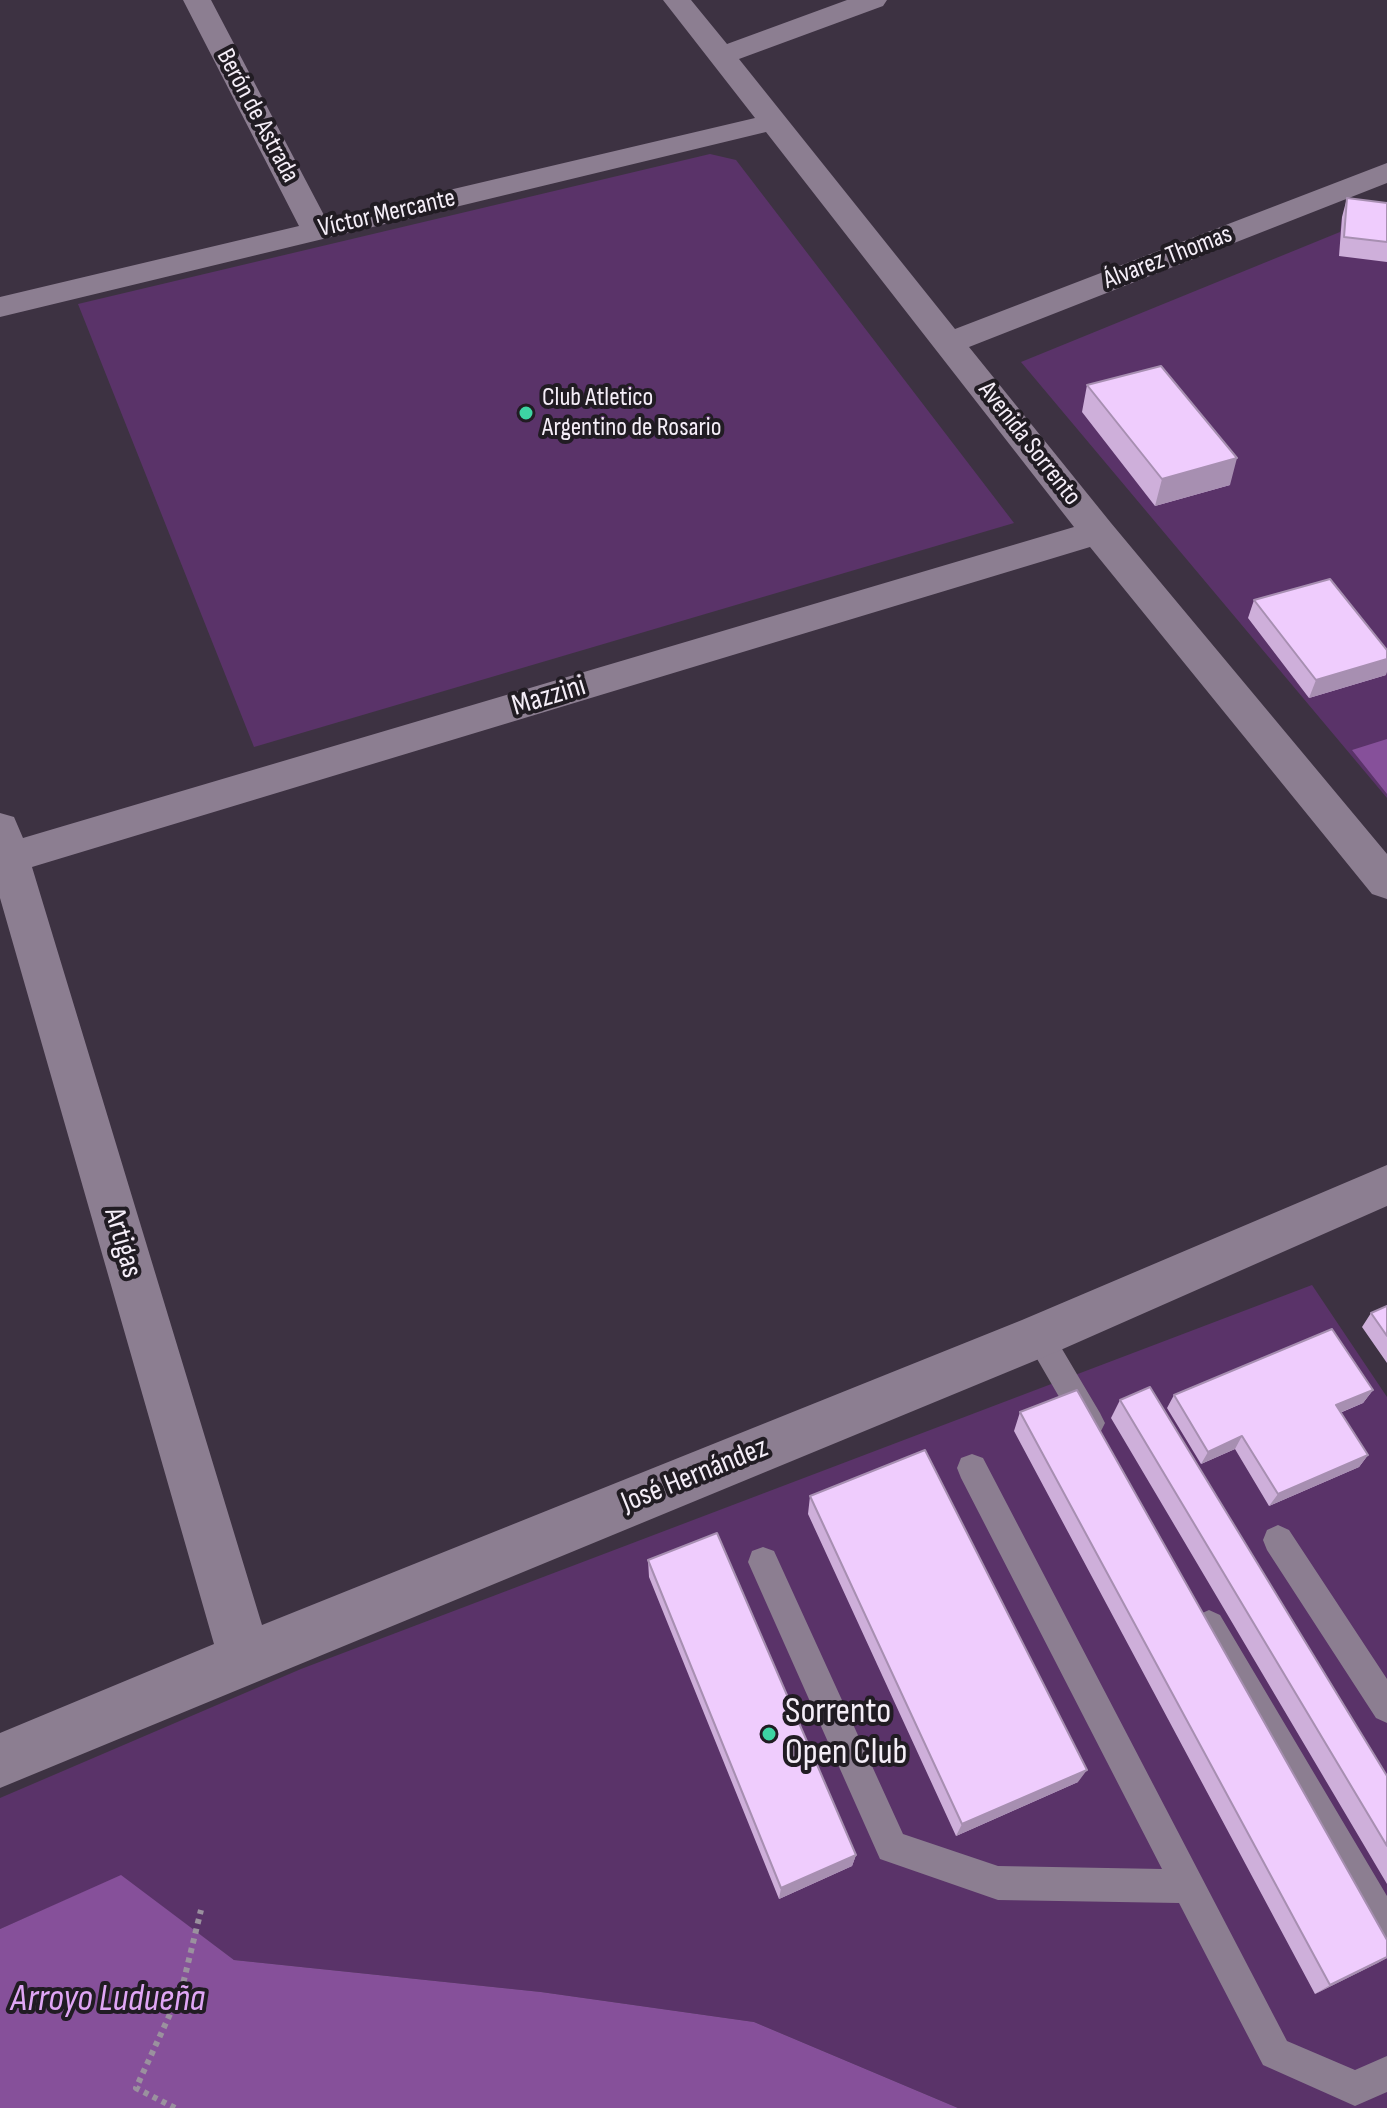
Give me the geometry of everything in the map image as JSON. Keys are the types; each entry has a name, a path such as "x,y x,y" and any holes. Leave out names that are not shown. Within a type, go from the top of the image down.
{"street":[{"name":"Berón de Astrada","path":"197,0 317,231"},
{"name":"Avenida Sorrento","path":"677,0 1098,532 1387,883"},
{"path":"721,56 873,0"},
{"name":"Víctor Mercante","path":"0,307 773,122"},
{"name":"Álvarez Thomas","path":"948,343 1380,183"},
{"name":"Mazzini","path":"3,849 1098,532"},
{"name":"Artigas","path":"3,849 245,1658"},
{"name":"José Hernández","path":"0,1761 245,1658 1039,1336 1387,1185"}],"lane":[{"path":"1039,1336 1105,1448"},
{"path":"972,1468 1275,2053 1355,2088 1387,2074"},
{"path":"1278,1540 1387,1707"},
{"path":"763,1562 892,1847 998,1883 1189,1886"},
{"path":"1193,1599 1387,1928"}],"path":[{"path":"175,2108 136,2088 182,1988 201,1910"}],"shaded area":[{"name":"Club Atletico Argentino de Rosario","path":"710,154 736,160 1014,523 254,747 78,304"},
{"path":"1342,217 1387,223 1387,798 1021,362 1340,232"},
{"name":"Sorrento Open Club","path":"1312,1285 1387,1397 1387,2108 958,2108 754,2022 541,1992 234,1960 121,1876 0,1929 0,1798 301,1669"}],"water":[{"path":"1387,739 1387,794 1352,750"},
{"name":"Arroyo Ludueña","path":"121,1875 234,1960 541,1992 754,2022 958,2108 0,2108 0,1929"}],"building":[{"path":"1347,198 1387,203 1387,242 1344,237"},
{"path":"1161,366 1237,458 1162,479 1087,385"},
{"path":"1330,579 1387,650 1387,659 1316,680 1254,600"},
{"path":"1387,1306 1387,1336 1371,1313"},
{"path":"1332,1329 1373,1390 1336,1405 1368,1455 1278,1494 1242,1436 1208,1452 1174,1395"},
{"path":"1150,1387 1387,1776 1387,1846 1120,1400"},
{"path":"1077,1390 1387,1940 1387,1957 1330,1985 1020,1412"},
{"path":"925,1450 1087,1770 962,1824 810,1496"},
{"path":"717,1533 856,1855 781,1888 648,1560"}],"place":[{"name":"Club Atletico Argentino de Rosario","path":"526,413"},
{"name":"Sorrento Open Club","path":"769,1734"}]}
